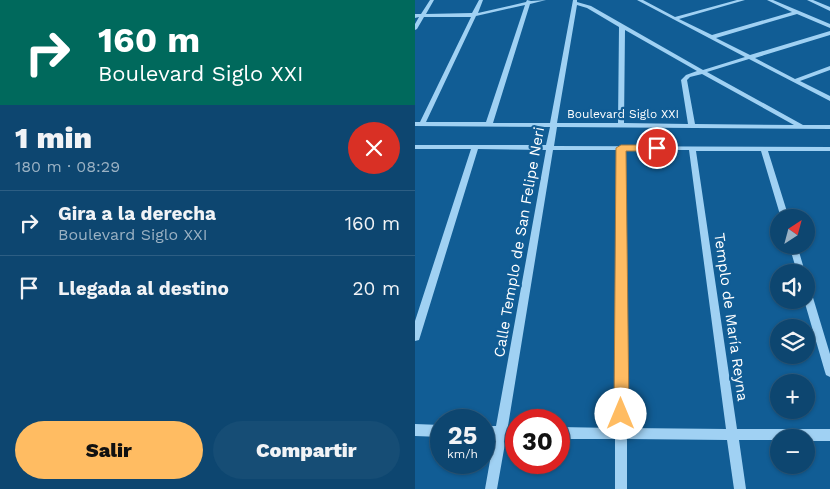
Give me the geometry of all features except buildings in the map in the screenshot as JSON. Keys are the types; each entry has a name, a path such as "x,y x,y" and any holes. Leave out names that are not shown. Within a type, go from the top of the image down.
{"street":[{"path":"415,28 432,0"},
{"path":"419,124 481,0"},
{"path":"415,16 473,15 544,0"},
{"path":"640,1 649,0"},
{"path":"675,18 743,0"},
{"path":"769,0 830,26"},
{"path":"809,0 830,9"},
{"path":"640,1 830,100"},
{"path":"489,125 529,2"},
{"path":"575,2 589,7 701,71 803,126"},
{"name":"Calle Templo de San Felipe Neri","path":"491,489 575,2"},
{"path":"712,37 797,12"},
{"path":"621,125 622,26"},
{"path":"692,125 684,80 688,76 830,33"},
{"path":"794,81 830,68"},
{"name":"Boulevard Siglo XXI","path":"419,124 830,127"},
{"path":"415,147 830,149"},
{"path":"415,337 475,148"},
{"path":"621,148 621,489"},
{"name":"Templo de María Reyna","path":"692,148 740,489"},
{"path":"764,148 782,209"},
{"path":"811,309 830,372"},
{"path":"415,430 430,431"},
{"path":"495,432 505,432"},
{"path":"570,433 830,435"}],"route":[{"path":"621,414 621,148 657,148"}]}
